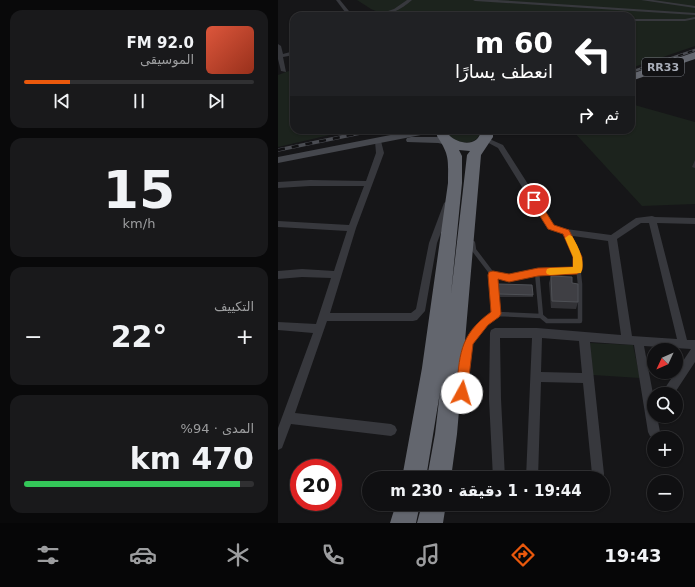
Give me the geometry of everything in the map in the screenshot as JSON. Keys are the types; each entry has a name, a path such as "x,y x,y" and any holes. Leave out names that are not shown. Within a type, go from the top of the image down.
{"highway":[{"name":"RR33","path":"635,78 695,55"},
{"name":"RR33","path":"635,78 695,59"},
{"path":"447,138 464,147 474,145 487,135"},
{"path":"440,471 446,434 474,155 487,135"},
{"path":"415,471 433,361 455,183 455,156 447,138"},
{"path":"403,523 406,511"},
{"path":"430,523 433,511"}],"main road":[{"path":"278,160 412,134"},
{"path":"393,138 401,140 438,140 447,138"}],"street":[{"path":"338,0 348,12"},
{"path":"389,12 396,10 410,0"},
{"path":"475,0 609,7 695,14"},
{"path":"643,0 695,6"},
{"path":"635,20 685,20 695,18"},
{"path":"278,46 279,57 284,72"},
{"path":"279,57 290,54"},
{"path":"487,135 501,147 551,227 566,232 612,238 639,220 652,219 695,222"},
{"path":"278,444 324,317 352,228 380,153 378,141"},
{"path":"324,317 413,317 420,311 433,243 455,183"},
{"path":"278,185 369,184"},
{"path":"652,219 683,343"},
{"path":"278,224 352,228"},
{"path":"612,238 632,340 648,387"},
{"path":"278,275 337,275"},
{"path":"278,326 319,329"},
{"path":"499,471 496,399 496,333 537,333 670,343"},
{"path":"532,471 537,333"},
{"path":"584,336 598,471"},
{"path":"683,344 695,345"},
{"path":"672,387 695,353"},
{"path":"536,377 588,378"},
{"path":"287,418 391,430"}],"lane":[{"path":"469,205 473,224"},
{"path":"457,409 462,393 466,348 484,322 496,314 541,316 547,321 580,321 580,284 577,270 577,257 566,232"},
{"path":"473,238 474,250 493,275 496,314"},
{"path":"493,275 509,278 538,272 577,270"},
{"path":"538,272 541,316"},
{"path":"446,434 454,415"}],"shaded area":[{"path":"357,0 695,0 695,46 635,67 635,12 378,12"},
{"path":"290,70 290,134 334,134 278,147 278,75"},
{"path":"635,105 695,122 695,204 642,206 576,134 635,134"},
{"path":"449,134 480,134 474,141 470,142 461,142 449,136"},
{"path":"590,343 633,345 640,378 593,375"}],"building":[{"path":"551,276 572,277 572,283 578,284 578,302 552,301"},
{"path":"498,284 532,285 533,295 499,294"}],"railway":[{"path":"635,71 695,50"},
{"path":"278,150 356,134"}],"slow traffic":[{"path":"550,272 577,270 577,257 569,238"}],"route":[{"path":"462,393 466,348 472,336 484,322 496,314 493,275 509,278 538,272 577,270 577,257 566,232 556,230 551,227 534,200"}]}
